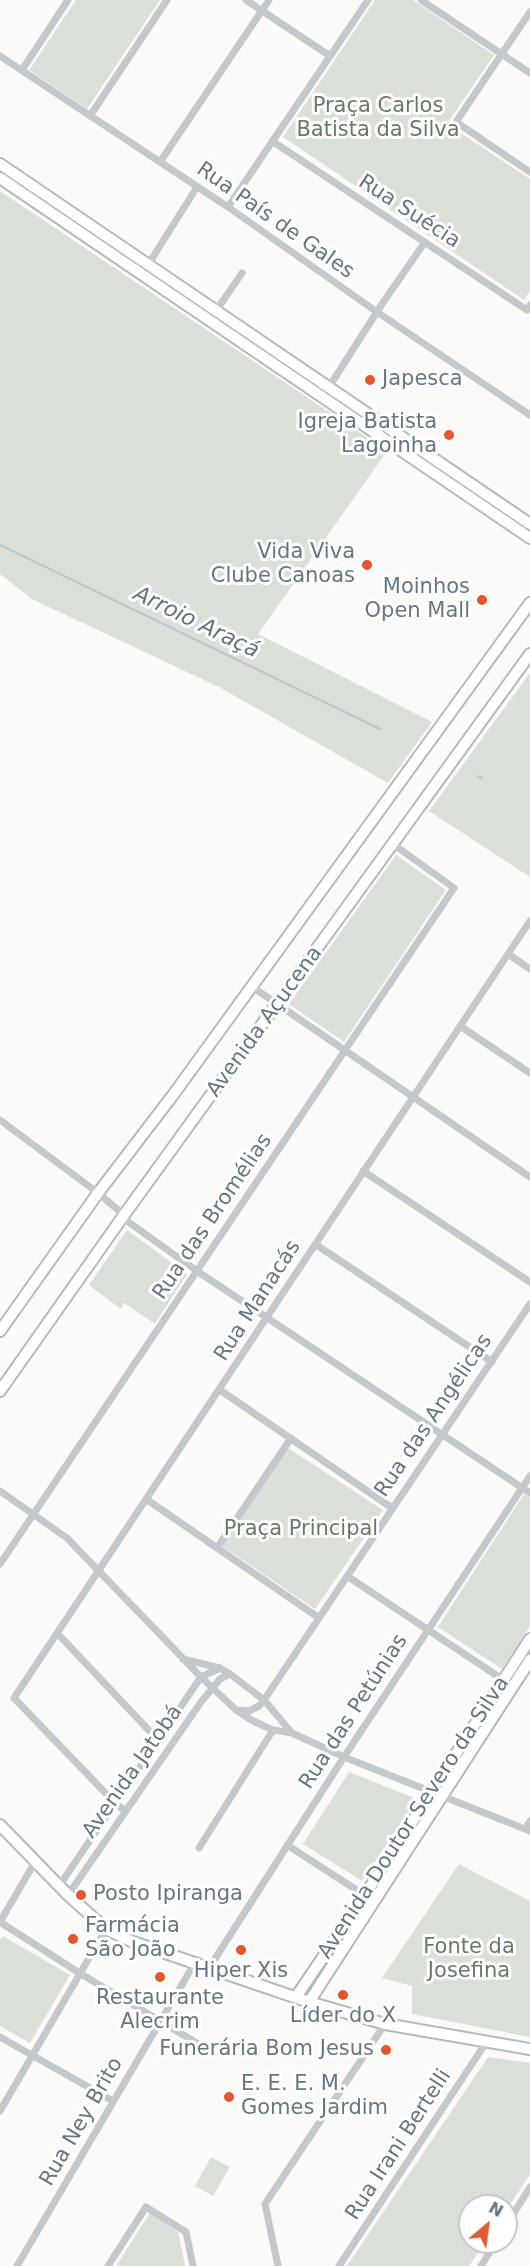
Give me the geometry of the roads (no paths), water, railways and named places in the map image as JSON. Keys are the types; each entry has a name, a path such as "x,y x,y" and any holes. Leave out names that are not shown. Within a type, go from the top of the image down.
{"main road":[{"path":"0,164 530,524"},
{"path":"0,178 530,538"},
{"name":"Avenida Açucena","path":"0,1331 98,1193 173,1095 530,603"},
{"name":"Avenida Açucena","path":"0,1391 124,1215 530,654"},
{"name":"Avenida Doutor Severo da Silva","path":"296,1997 327,1962 369,1898 442,1797 508,1683 530,1639"},
{"name":"Avenida Doutor Severo da Silva","path":"369,1898 431,1792 508,1683 530,1660"},
{"path":"0,1825 68,1895 106,1929 133,1942 309,2002 385,2024 530,2049"},
{"name":"Avenida Doutor Severo da Silva","path":"309,2002 327,1962"}],"street":[{"path":"21,70 68,0"},
{"path":"90,116 167,0"},
{"path":"246,0 330,56"},
{"path":"160,162 269,0"},
{"path":"228,207 368,0"},
{"path":"421,0 530,73"},
{"path":"530,12 456,122 530,172"},
{"name":"Rua País de Gales","path":"0,56 228,207 377,312 530,415"},
{"name":"Rua Suécia","path":"272,141 529,308"},
{"path":"148,265 198,187"},
{"path":"329,387 425,242"},
{"path":"216,311 242,273"},
{"name":"Rua das Bromélias","path":"0,1563 454,888 393,844"},
{"name":"Rua Manacás","path":"115,1803 14,1698 530,921"},
{"path":"508,954 530,969"},
{"path":"251,986 530,1177"},
{"path":"460,1026 530,1073"},
{"path":"0,1120 98,1193 124,1215 127,1221 197,1271 530,1493"},
{"path":"363,1171 530,1282"},
{"path":"315,1244 492,1362"},
{"name":"Rua das Angélicas","path":"264,1700 530,1304"},
{"path":"220,1390 392,1508"},
{"path":"217,1548 291,1438"},
{"name":"Rua das Petúnias","path":"209,1968 344,1757 530,1476"},
{"path":"0,1491 68,1538 212,1688 236,1710 253,1721 273,1730 292,1733 344,1757 527,1830 530,1821"},
{"path":"146,1499 319,1618"},
{"path":"347,1576 508,1683"},
{"path":"58,1634 158,1740"},
{"path":"183,1659 220,1668 230,1674 264,1700 292,1733"},
{"path":"201,1677 220,1668"},
{"name":"Avenida Jatobá","path":"68,1895 212,1688 230,1674"},
{"name":"Avenida Jatobá","path":"59,1886 201,1677"},
{"path":"236,1710 249,1711 259,1707 264,1700"},
{"path":"199,1848 273,1730"},
{"path":"115,1803 125,1811"},
{"path":"102,1823 111,1831"},
{"path":"287,1845 369,1898"},
{"path":"35,1862 0,1922 81,1974 197,2043"},
{"path":"0,2111 106,1929"},
{"name":"Rua Ney Brito","path":"17,2266 194,1964"},
{"path":"278,2266 265,2204 385,2024"},
{"path":"0,2037 113,2101"},
{"name":"Rua Irani Bertelli","path":"339,2266 487,2041"},
{"path":"518,2206 530,2187"},
{"path":"108,2266 146,2207 186,2232 193,2266"}],"waterway":[{"name":"Arroio Araçá","path":"0,545 380,729"},
{"name":"Arroio Araçá","path":"478,776 482,778"}],"place":[{"name":"Japesca","path":"370,380"},
{"name":"Igreja Batista Lagoinha","path":"449,435"},
{"name":"Vida Viva Clube Canoas","path":"367,565"},
{"name":"Moinhos Open Mall","path":"482,600"},
{"name":"Posto Ipiranga","path":"81,1895"},
{"name":"Farmácia São João","path":"73,1939"},
{"name":"Hiper Xis","path":"241,1950"},
{"name":"Restaurante Alecrim","path":"160,1977"},
{"name":"Líder do X","path":"343,1995"},
{"name":"Funerária Bom Jesus","path":"386,2050"},
{"name":"E. E. E. M. Gomes Jardim","path":"229,2097"}],"park label":[{"name":"Praça Carlos Batista da Silva","path":"378,119"},
{"name":"Praça Principal","path":"301,1530"},
{"name":"Fonte da Josefina","path":"469,1960"}]}
